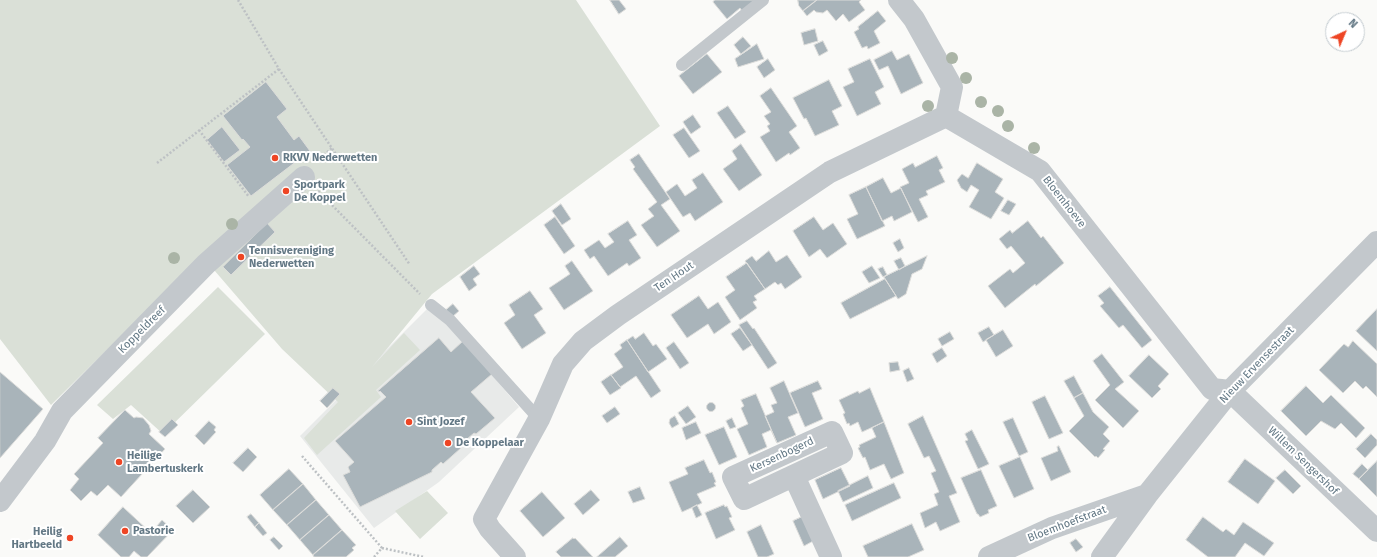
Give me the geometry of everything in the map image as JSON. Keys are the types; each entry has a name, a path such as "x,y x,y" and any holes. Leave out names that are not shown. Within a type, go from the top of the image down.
{"street":[{"path":"899,0 914,19 952,87 946,116"},
{"name":"Bloemhoeve","path":"946,116 1040,172 1212,388 1230,391"},
{"name":"Ten Hout","path":"515,557 490,529 484,519 539,419 563,364 582,341 618,315 830,172 946,116"},
{"name":"Koppeldreef","path":"0,501 45,441 62,411 206,264 304,177"},
{"name":"Nieuw Ervensestraat","path":"1102,557 1147,495 1230,391 1377,242"},
{"name":"Willem Sengershof","path":"1230,391 1377,531"},
{"path":"794,476 832,557"},
{"name":"Bloemhoefstraat","path":"989,557 1052,528 1147,495"}],"lane":[{"path":"682,65 763,0"},
{"path":"431,305 450,320 539,419"}],"path":[{"path":"238,0 279,69 410,265"},
{"path":"158,163 279,69"},
{"path":"199,130 263,214"},
{"path":"304,177 431,305"},
{"path":"302,456 382,548 424,557"},
{"path":"374,557 382,548"}],"shaded area":[{"name":"Sportpark De Koppel","path":"0,0 576,0 660,126 432,294 372,367 404,333 420,350 376,390 381,397 317,455 304,438 338,402 282,349 202,256 51,405 0,339"},
{"path":"218,287 265,334 163,434 131,405 113,419 97,405"},
{"name":"Sint Jozef","path":"429,307 448,323 519,407 439,482 374,528 300,436"},
{"path":"427,491 448,513 420,539 395,511"}],"building":[{"path":"610,0 619,0 626,9 619,14"},
{"path":"715,0 755,0 742,11 740,8 727,19 713,2"},
{"path":"798,0 817,0 803,11 799,6"},
{"path":"817,0 861,0 859,2 865,10 849,22 843,14 836,21 827,10 823,13 816,12 814,10 807,16 803,11"},
{"path":"878,11 886,21 874,31 880,43 868,49 867,46 862,48 854,32"},
{"path":"815,29 818,41 804,45 801,33"},
{"path":"743,37 751,46 741,54 734,45"},
{"path":"823,41 828,51 819,56 814,45"},
{"path":"757,44 764,59 738,67 735,59"},
{"path":"892,51 897,60 909,54 923,83 901,94 888,66 879,70 874,60"},
{"path":"707,54 722,72 693,94 679,76"},
{"path":"768,59 775,70 764,78 757,67"},
{"path":"870,59 884,87 875,92 881,104 857,116 843,87 854,82 848,69"},
{"path":"829,80 842,106 832,111 839,125 815,136 806,118 804,119 793,98"},
{"path":"266,82 287,109 277,117 294,140 299,136 310,151 251,196 227,165 250,147 243,139 242,140 223,116"},
{"path":"771,88 797,126 789,132 800,148 790,155 789,153 776,162 760,137 770,131 767,126 770,124 764,116 771,112 760,96"},
{"path":"728,106 746,132 735,139 717,113"},
{"path":"693,115 701,127 691,134 683,122"},
{"path":"222,127 240,150 224,162 207,140"},
{"path":"684,128 700,151 689,158 673,135"},
{"path":"741,144 762,175 739,191 723,169 737,159 732,151"},
{"path":"639,154 670,199 661,205 680,231 657,247 641,225 654,216 648,209 657,202 633,169 635,167 630,160"},
{"path":"937,156 943,168 939,170 945,182 926,191 928,195 919,199 928,217 918,222 900,187 909,183 902,169 913,163 915,167"},
{"path":"977,163 1003,179 995,192 1004,198 991,219 969,207 979,190 971,185 967,192 961,188 957,180 962,174 968,178"},
{"path":"703,173 723,202 695,221 690,213 683,217 666,192 677,184 685,196 697,188 692,180"},
{"path":"883,178 891,193 901,188 912,212 894,221 892,216 882,221 866,187"},
{"path":"866,187 885,226 857,239 847,219 858,214 849,195"},
{"path":"1008,200 1016,204 1009,215 1001,211"},
{"path":"561,204 571,219 562,225 552,211"},
{"path":"555,217 575,246 564,254 544,225"},
{"path":"814,217 823,230 833,223 847,244 827,258 820,249 809,257 793,231"},
{"path":"628,221 637,235 629,240 641,258 629,266 627,263 608,276 594,256 590,259 584,250 599,240 605,248 614,242 608,234"},
{"path":"1028,221 1041,238 1043,236 1064,263 1036,286 1035,284 1005,308 988,286 1010,269 1013,273 1025,263 1011,246 1007,249 999,239 1010,230 1012,233"},
{"path":"267,223 275,232 231,275 223,267"},
{"path":"900,239 904,248 898,252 893,243"},
{"path":"769,251 776,262 787,255 802,277 785,289 781,283 778,285 775,282 765,289 745,261 752,256 756,261"},
{"path":"927,256 922,269 912,274 906,294 898,299 884,277"},
{"path":"901,258 905,266 899,270 894,261"},
{"path":"572,261 593,291 564,310 549,288 570,274 565,266"},
{"path":"747,263 765,289 754,296 757,300 753,302 757,308 740,320 725,297 735,290 726,277"},
{"path":"474,266 480,274 473,279 477,285 469,291 460,277"},
{"path":"872,266 880,278 869,283 862,272"},
{"path":"883,267 887,275 883,277 878,269"},
{"path":"885,279 896,296 850,319 841,303"},
{"path":"1110,287 1152,340 1142,348 1123,325 1119,328 1100,306 1104,303 1098,296"},
{"path":"530,291 543,309 534,315 546,333 522,349 504,323 515,315 509,305"},
{"path":"699,296 708,309 718,302 731,322 714,334 708,324 687,338 671,315"},
{"path":"453,304 459,311 452,317 446,310"},
{"path":"1377,309 1377,351 1356,331"},
{"path":"747,321 753,329 754,328 777,363 768,369 739,325"},
{"path":"989,327 994,335 983,342 978,333"},
{"path":"740,328 752,345 743,351 731,334"},
{"path":"1003,330 1013,346 996,357 986,340"},
{"path":"950,332 954,339 942,346 938,339"},
{"path":"644,333 653,346 656,344 667,359 648,372 627,340 633,336 635,339"},
{"path":"439,338 451,352 463,341 492,374 471,392 495,418 476,434 474,433 459,446 461,448 443,464 441,462 432,470 432,472 360,507 343,475 350,472 348,467 354,462 335,441 386,397 378,391"},
{"path":"627,340 661,391 651,398 636,376 620,387 611,375 623,367 614,354 622,348 620,345"},
{"path":"1353,341 1377,364 1377,397 1366,386 1363,389 1355,381 1343,393 1319,370 1344,344 1348,347"},
{"path":"674,342 689,363 680,369 666,348"},
{"path":"942,348 947,356 937,363 932,354"},
{"path":"1102,354 1124,382 1115,389 1139,411 1123,428 1095,400 1110,385 1093,361"},
{"path":"1149,355 1169,374 1158,386 1161,389 1152,398 1129,376"},
{"path":"898,362 900,370 890,372 889,363"},
{"path":"909,368 914,379 907,382 903,371"},
{"path":"0,372 43,409 0,458"},
{"path":"611,375 621,388 610,395 601,382"},
{"path":"1074,376 1083,393 1074,398 1064,381"},
{"path":"784,381 798,413 788,417 796,435 777,443 765,416 774,412 771,405 777,403 770,388"},
{"path":"818,381 822,389 812,393 823,419 805,427 790,393"},
{"path":"1306,386 1323,403 1331,395 1365,428 1356,438 1341,423 1335,429 1321,421 1306,436 1281,411"},
{"path":"333,388 340,394 327,408 320,401"},
{"path":"870,388 884,422 862,432 858,422 850,426 849,423 847,424 843,414 845,413 839,400 858,391 859,393"},
{"path":"1083,393 1093,412 1109,427 1103,434 1110,441 1098,458 1096,456 1095,457 1069,431 1084,416 1074,398"},
{"path":"756,394 777,443 771,430 762,434 767,447 749,455 737,429 748,424 741,408 744,406 741,400"},
{"path":"1045,396 1063,433 1049,439 1032,402"},
{"path":"709,403 713,403 715,407 713,411 709,411 707,409 707,405"},
{"path":"688,406 696,417 686,424 678,413"},
{"path":"615,407 620,414 607,423 602,416"},
{"name":"Heilige Lambertuskerk","path":"125,410 134,418 143,418 149,425 151,431 149,434 165,449 121,497 108,485 97,496 91,491 81,501 70,490 79,479 74,474 103,443 98,438"},
{"path":"675,416 679,424 672,428 669,423 670,419"},
{"path":"923,416 957,493 949,496 960,522 940,531 936,522 925,528 920,513 938,505 934,494 939,492 931,473 936,471 929,456 924,458 908,424"},
{"path":"732,418 736,427 730,429 726,421"},
{"path":"1013,418 1028,452 1019,456 1003,422"},
{"path":"172,419 178,425 165,437 159,432"},
{"path":"209,421 216,427 214,430 216,432 204,445 195,436"},
{"path":"696,422 701,433 686,440 682,428"},
{"path":"884,422 904,473 891,479 884,464 870,470 865,457 863,458 858,448 860,447 859,445 876,437 872,428"},
{"path":"724,427 737,457 719,465 705,435"},
{"path":"972,430 989,464 978,469 965,441 968,440 965,434"},
{"path":"1371,434 1377,440 1377,445 1365,458 1356,449"},
{"path":"1059,446 1071,472 1051,481 1041,458 1058,451 1057,447"},
{"path":"248,448 257,457 243,472 233,463"},
{"path":"1020,457 1034,489 1014,498 999,466"},
{"path":"1245,459 1275,481 1258,504 1228,482"},
{"path":"704,460 710,473 712,472 716,486 697,494 702,503 682,512 669,482 688,474 685,468"},
{"path":"1377,461 1377,497 1359,479"},
{"path":"1362,464 1368,470 1359,479 1353,474"},
{"path":"841,468 850,486 823,499 815,480"},
{"path":"289,469 303,484 273,510 260,495"},
{"path":"981,470 997,506 988,510 989,513 980,517 977,514 961,478"},
{"path":"1285,470 1301,486 1293,494 1276,478"},
{"path":"868,476 873,488 843,502 838,491"},
{"path":"894,483 901,498 852,521 845,505"},
{"path":"303,484 316,500 287,525 273,510"},
{"path":"640,487 645,499 633,503 628,492"},
{"path":"193,490 210,507 193,523 176,506"},
{"path":"591,490 600,500 583,515 574,504"},
{"path":"542,492 565,518 543,537 520,511"},
{"path":"316,500 329,515 300,540 287,525"},
{"path":"697,505 702,515 696,518 692,508"},
{"path":"724,505 725,507 727,506 732,517 729,518 735,530 716,539 705,513"},
{"name":"Pastorie","path":"123,507 151,533 162,520 173,530 147,557 141,557 134,551 129,557 121,557 98,535"},
{"path":"251,514 259,523 255,527 247,517"},
{"path":"329,515 342,530 313,555 300,540"},
{"path":"804,516 815,540 804,546 793,521"},
{"path":"1203,517 1223,532 1226,529 1234,535 1243,522 1274,543 1264,556 1245,543 1235,557 1208,557 1186,540"},
{"path":"259,523 267,533 263,536 255,527"},
{"path":"912,524 924,550 908,557 868,557 863,546"},
{"path":"761,525 774,554 767,557 758,557 747,532"},
{"path":"342,530 356,545 352,548 354,550 346,557 314,557 313,555"},
{"path":"274,537 283,546 279,550 270,540"},
{"path":"620,537 628,546 615,557 597,557"},
{"path":"575,538 593,557 561,557 556,552"},
{"path":"1076,539 1083,547 1076,552 1070,543"}],"place":[{"name":"RKVV Nederwetten","path":"275,158"},
{"name":"Sportpark De Koppel","path":"286,191"},
{"name":"Tennisvereniging Nederwetten","path":"241,257"},
{"name":"Sint Jozef","path":"409,422"},
{"name":"De Koppelaar","path":"448,443"},
{"name":"Heilige Lambertuskerk","path":"119,462"},
{"name":"Pastorie","path":"125,531"},
{"name":"Heilig Hartbeeld","path":"70,538"}]}
